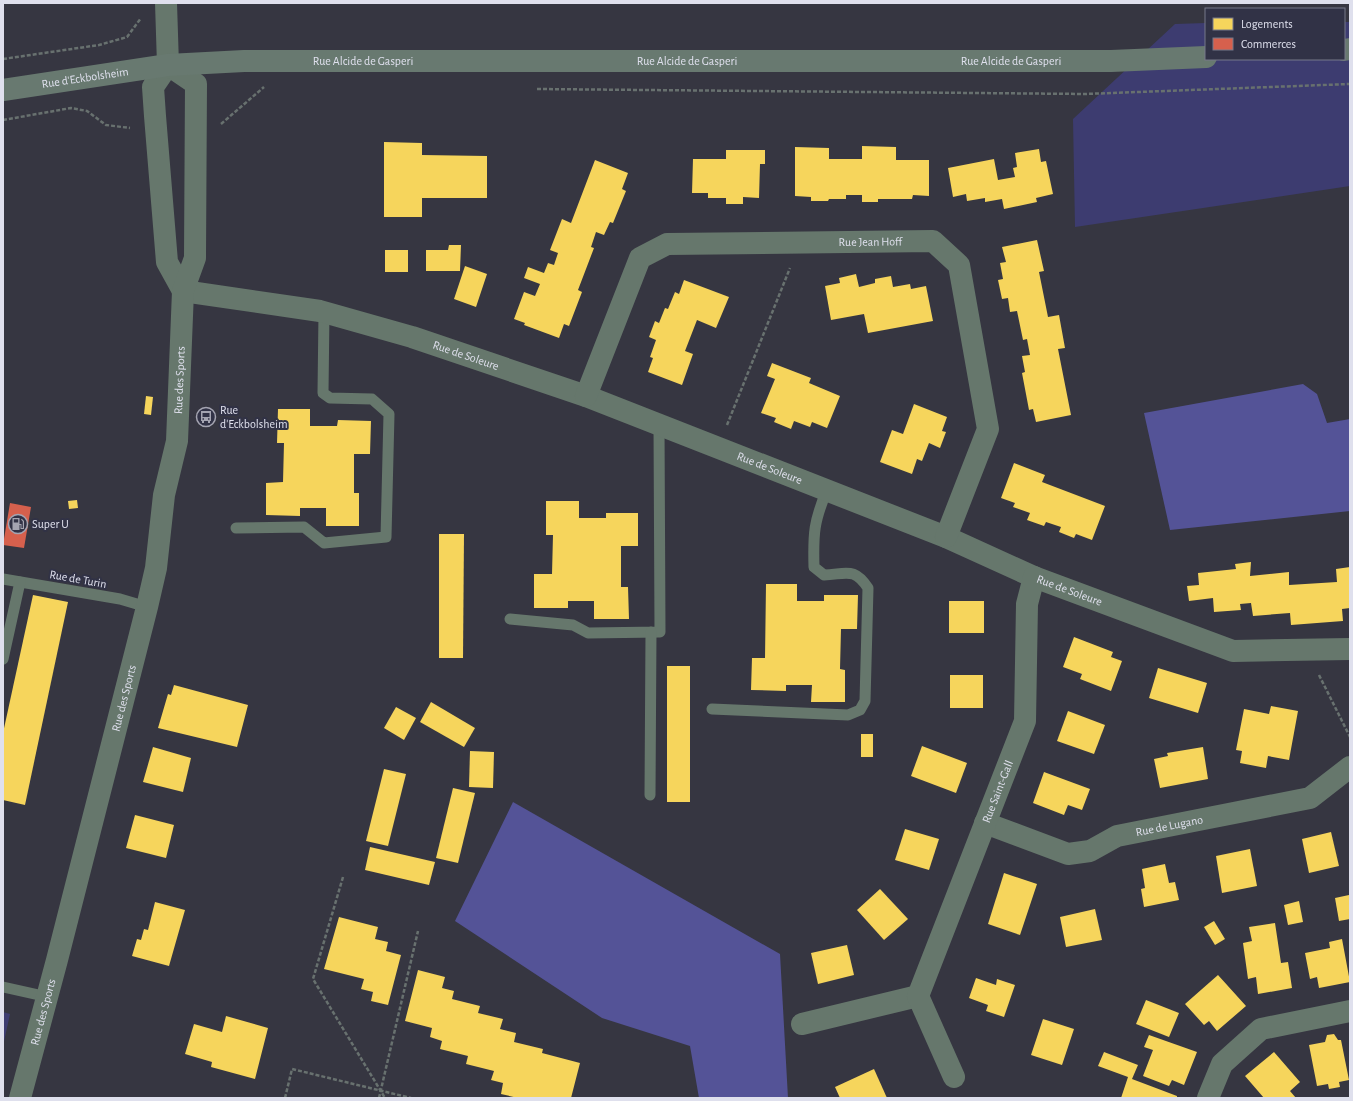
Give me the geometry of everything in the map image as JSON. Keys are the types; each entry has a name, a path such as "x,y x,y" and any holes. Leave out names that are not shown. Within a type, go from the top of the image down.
{"main road":[{"name":"Rue Alcide de Gasperi","path":"168,65 244,61 1111,61 1205,57"},
{"name":"Rue d'Eckbolsheim","path":"3,90 168,65"}],"street":[{"path":"166,5 168,65 153,87 167,262 184,291"},
{"name":"Rue des Sports","path":"20,1098 48,997 148,607 156,568 164,495 177,441 184,291 195,258 196,84 168,65"},
{"name":"Rue Jean Hoff","path":"586,396 640,258 667,244 932,241 959,265 988,429 946,537"},
{"name":"Rue de Soleure","path":"184,291 324,312 412,337 586,396 946,537 1034,577 1233,651 1350,649"},
{"name":"Rue Saint-Gall","path":"918,996 1025,721 1027,604 1034,577"},
{"name":"Rue de Lugano","path":"985,823 1068,854 1090,851 1117,836 1310,798 1350,767"},
{"path":"802,1024 918,996 954,1077"},
{"path":"1208,1098 1222,1064 1261,1029 1350,1011"}],"lane":[{"path":"236,528 304,527 324,543 386,537 389,414 372,399 330,398 323,393 324,312"},
{"path":"510,619 573,625 588,634 660,632 659,424"},
{"path":"712,709 848,715 860,710 865,701 868,588 861,577 853,573 824,575 814,567 813,536 817,515 827,490"},
{"name":"Rue de Turin","path":"3,578 120,599 148,607"},
{"path":"3,659 20,582"},
{"path":"650,796 651,632"},
{"path":"3,987 48,997"}],"path":[{"path":"3,59 99,45 127,38 143,14 166,5"},
{"path":"535,88 1085,94 1350,84"},
{"path":"220,124 263,88 268,86"},
{"path":"3,120 71,108 87,111 106,126 126,128"},
{"path":"718,447 793,261 793,242"},
{"path":"1306,650 1350,737"},
{"path":"343,876 313,979 385,1098"},
{"path":"379,1098 418,931"},
{"path":"285,1098 292,1070 411,1098"}],"shaded area":[{"path":"1345,22 1350,22 1350,186 1075,227 1073,119 1175,24 1205,23 1205,60 1345,60"},
{"path":"1303,384 1317,394 1327,423 1350,419 1350,511 1170,530 1144,413"},
{"path":"513,802 780,954 788,1098 699,1098 690,1046 602,1018 455,921"},
{"path":"3,1012 10,1014 3,1046"}],"building: Logements":[{"path":"384,142 422,143 422,155 487,156 487,198 422,198 422,217 384,217"},
{"path":"862,146 896,147 896,160 929,160 929,196 913,195 912,199 878,199 878,202 862,202 862,195 846,195 846,199 829,199 828,201 811,201 811,197 795,196 795,147 829,148 829,159 862,159"},
{"path":"1039,149 1041,162 1046,161 1053,194 1036,198 1037,202 1004,209 1002,199 985,202 985,198 967,201 966,194 953,197 948,168 994,159 998,180 1015,177 1013,168 1017,167 1015,153"},
{"path":"726,150 765,150 765,164 760,164 759,198 743,197 743,204 726,204 726,198 708,198 708,193 692,193 693,159 726,159"},
{"path":"595,160 628,173 622,189 626,191 613,223 610,222 604,235 596,232 591,247 594,248 578,290 582,292 569,326 564,324 559,338 524,325 525,323 514,319 524,292 535,296 540,284 524,278 528,267 544,273 548,263 554,265 558,253 550,250 562,219 571,223"},
{"path":"1037,240 1044,271 1039,272 1048,317 1059,315 1065,348 1058,349 1071,415 1036,422 1033,409 1029,410 1022,373 1025,372 1022,356 1030,355 1027,339 1023,340 1017,311 1010,312 1008,298 1002,299 998,280 1003,279 1000,263 1006,262 1002,247"},
{"path":"449,245 461,245 460,271 426,271 426,250 448,250"},
{"path":"385,250 408,250 408,272 385,272"},
{"path":"465,266 487,274 476,307 454,299"},
{"path":"856,274 859,287 875,283 875,279 891,276 893,287 910,284 911,289 926,286 933,321 868,333 864,314 831,320 825,286 840,283 839,278"},
{"path":"684,280 729,297 716,328 697,320 685,351 693,354 682,385 648,372 653,358 650,357 656,340 649,337 655,321 659,323 665,308 668,309 675,292 679,294"},
{"path":"772,363 811,378 809,383 840,396 827,428 812,422 810,427 794,421 791,429 774,422 776,418 761,413 775,379 767,376"},
{"path":"146,396 153,397 151,415 144,414"},
{"path":"914,404 947,417 942,431 946,432 940,448 929,443 922,461 917,459 912,474 880,462 892,430 903,434"},
{"path":"278,409 310,409 310,426 337,426 338,420 371,421 370,454 354,454 354,493 359,493 359,526 326,526 326,508 300,508 300,516 266,515 266,483 283,482 284,443 277,443"},
{"path":"1014,463 1045,475 1042,482 1105,506 1092,540 1076,534 1074,538 1059,532 1061,527 1046,522 1044,526 1027,520 1030,513 1013,507 1015,503 1001,498"},
{"path":"77,500 78,508 69,509 68,501"},
{"path":"546,501 579,501 579,518 606,518 606,513 638,513 638,546 621,546 621,587 628,587 629,619 594,619 594,601 568,601 568,608 534,608 534,574 552,574 553,535 546,535"},
{"path":"439,534 464,534 463,658 439,658"},
{"path":"1251,562 1250,576 1289,572 1289,585 1337,582 1336,569 1350,567 1350,608 1342,609 1343,621 1291,625 1290,613 1253,616 1251,603 1240,604 1241,610 1214,612 1213,598 1189,601 1187,586 1199,585 1198,573 1236,569 1235,564"},
{"path":"766,584 797,584 797,601 824,601 824,595 858,595 857,629 841,629 840,669 845,670 845,702 811,702 812,685 786,685 786,691 751,690 752,658 765,658"},
{"path":"33,595 68,602 25,805 3,800 3,733"},
{"path":"949,601 984,601 984,633 949,633"},
{"path":"1074,637 1113,652 1111,657 1122,661 1111,691 1080,679 1082,674 1063,667"},
{"path":"667,666 690,666 690,802 667,802"},
{"path":"1158,668 1207,683 1198,713 1149,698"},
{"path":"950,675 983,675 983,708 950,708"},
{"path":"174,685 248,705 237,747 158,728 168,694 171,695"},
{"path":"431,702 475,728 464,747 420,722"},
{"path":"1271,706 1298,711 1289,760 1268,756 1266,768 1240,763 1242,751 1236,750 1244,709 1269,714"},
{"path":"396,707 416,718 404,740 384,728"},
{"path":"1068,711 1105,725 1094,754 1057,741"},
{"path":"861,734 873,734 873,757 861,757"},
{"path":"922,746 967,763 956,793 911,776"},
{"path":"153,747 191,758 183,792 143,782"},
{"path":"1203,747 1208,779 1160,788 1154,759 1168,756 1167,753"},
{"path":"470,751 494,752 493,788 469,787"},
{"path":"384,769 406,774 388,846 366,841"},
{"path":"1044,772 1090,789 1082,810 1068,805 1064,815 1033,803"},
{"path":"453,788 475,793 458,863 436,858"},
{"path":"135,815 174,825 166,858 126,848"},
{"path":"905,829 939,839 929,870 895,860"},
{"path":"1331,832 1339,866 1309,873 1302,839"},
{"path":"370,847 435,862 429,885 365,870"},
{"path":"1250,849 1257,886 1222,893 1216,856"},
{"path":"1165,864 1169,883 1175,882 1179,900 1144,907 1141,889 1145,888 1142,869"},
{"path":"1004,873 1037,884 1020,935 988,924"},
{"path":"880,889 908,919 884,940 857,910"},
{"path":"1349,895 1350,919 1339,921 1335,898"},
{"path":"1299,901 1303,922 1288,925 1284,905"},
{"path":"155,902 185,910 169,966 132,956 137,939 141,940 144,929 148,930"},
{"path":"1095,909 1102,940 1066,947 1060,917"},
{"path":"339,917 378,927 375,939 388,942 386,951 401,955 388,1005 371,1001 373,992 361,989 364,979 324,969"},
{"path":"1214,921 1225,939 1215,945 1204,927"},
{"path":"1275,923 1281,963 1288,962 1292,988 1258,994 1256,977 1248,979 1243,943 1252,941 1249,927"},
{"path":"1342,939 1350,982 1319,988 1317,977 1310,979 1305,953 1330,948 1329,942"},
{"path":"847,945 854,975 818,984 811,953"},
{"path":"418,970 445,977 442,988 454,991 452,999 480,1006 478,1013 503,1019 500,1029 516,1033 514,1042 543,1049 542,1053 580,1063 571,1098 518,1098 501,1094 503,1083 491,1080 494,1071 466,1064 468,1056 440,1049 442,1041 430,1037 432,1028 405,1021"},
{"path":"1218,975 1246,1006 1217,1031 1209,1021 1204,1025 1185,1004"},
{"path":"976,978 996,985 997,979 1015,985 1004,1017 986,1011 988,1005 969,998"},
{"path":"1146,1000 1179,1013 1169,1037 1136,1024"},
{"path":"226,1016 268,1028 255,1079 211,1067 212,1062 185,1054 194,1024 222,1032"},
{"path":"1043,1019 1074,1029 1062,1065 1031,1055"},
{"path":"1334,1034 1338,1040 1341,1040 1349,1080 1339,1082 1340,1087 1329,1089 1328,1084 1317,1086 1309,1045 1325,1042 1327,1035"},
{"path":"1149,1035 1197,1052 1184,1085 1172,1080 1169,1086 1143,1076 1153,1050 1144,1047"},
{"path":"1104,1052 1138,1065 1132,1079 1177,1096 1177,1098 1121,1098 1128,1077 1098,1066"},
{"path":"1274,1052 1300,1082 1290,1091 1296,1098 1264,1098 1245,1076"},
{"path":"874,1069 887,1098 840,1098 835,1087"}],"building: Commerces":[{"name":"Super U","path":"10,503 31,507 24,548 3,545"}],"place":[{"name":"Rue d'Eckbolsheim","path":"206,417"},
{"name":"Super U","path":"18,524"}]}
